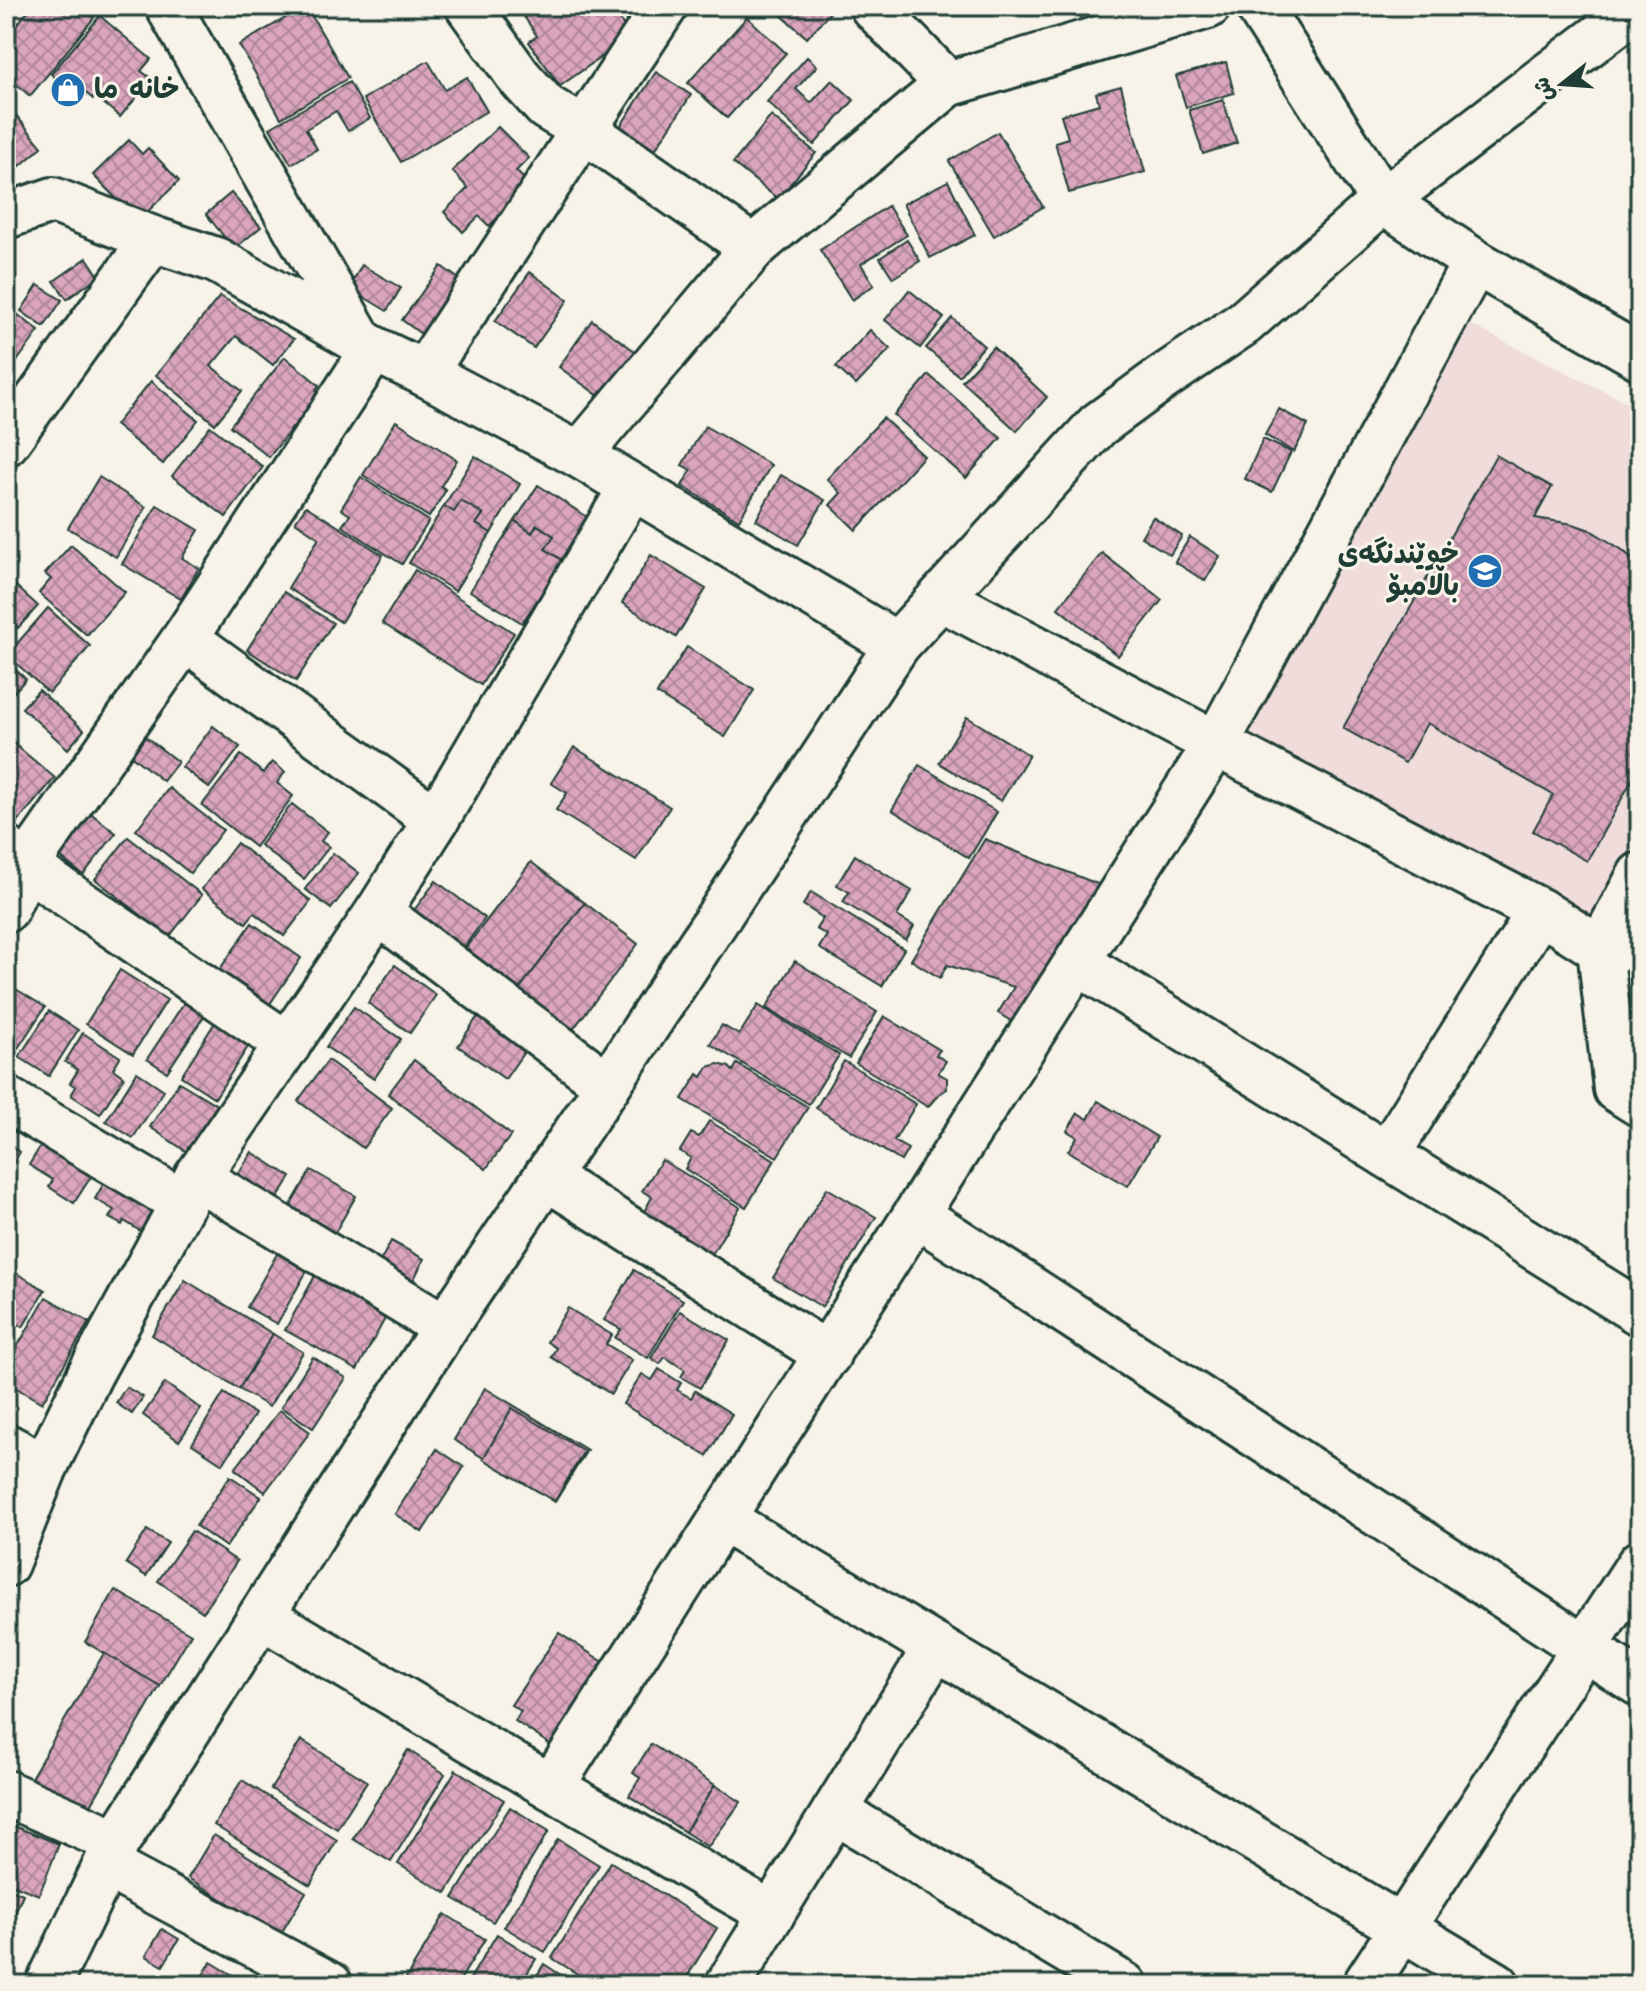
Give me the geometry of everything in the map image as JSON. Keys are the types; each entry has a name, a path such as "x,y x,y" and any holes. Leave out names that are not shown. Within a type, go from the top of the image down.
{"street":[{"path":"168,6 295,228 367,345"},
{"path":"468,6 519,77 546,107 583,129 753,248"},
{"path":"424,373 665,6"},
{"path":"872,6 948,84"},
{"path":"579,455 753,248 948,84 1208,6"},
{"path":"1258,6 1383,201 1475,262 1640,357"},
{"path":"48,1985 111,1854 445,1327 897,645 1098,425 1244,323 1383,201 1639,6"},
{"path":"6,216 53,200 216,260 367,345 579,455 897,645"},
{"path":"251,280 295,228"},
{"path":"6,443 153,239"},
{"path":"551,1787 1216,744 1475,262"},
{"path":"6,909 16,858 185,638 367,345"},
{"path":"6,1564 45,1467 90,1374 190,1190 378,912 436,820 631,488"},
{"path":"941,598 1540,911 1620,947"},
{"path":"185,638 436,820"},
{"path":"16,858 288,1045"},
{"path":"1640,875 1620,947 1616,1089 1640,1104"},
{"path":"1387,1155 1540,911"},
{"path":"378,912 608,1085"},
{"path":"1079,963 1640,1313"},
{"path":"6,1099 190,1190 445,1327"},
{"path":"546,1177 828,1355"},
{"path":"917,1215 1640,1684"},
{"path":"6,1446 45,1467"},
{"path":"723,1519 1497,1985"},
{"path":"1365,1985 1640,1563"},
{"path":"262,1616 772,1914"},
{"path":"728,1985 936,1647"},
{"path":"6,1793 330,1985"},
{"path":"835,1811 1124,1985"}],"shaded area":[{"name":"خوێندنگەی باڵامبۆ","path":"1463,321 1640,409 1640,833 1595,919 1245,734"}],"building":[{"path":"32,6 79,6 94,18 30,96 6,75 6,38"},
{"path":"306,6 348,78 281,118 239,45"},
{"path":"536,6 610,6 631,36 560,86 529,42 537,36 523,15"},
{"path":"771,6 832,6 834,8 807,38"},
{"path":"1078,6 1139,6 1082,21"},
{"path":"100,16 151,59 141,71 152,79 120,117 79,87 74,94 51,74"},
{"path":"747,17 786,53 727,118 688,83"},
{"path":"807,57 817,66 796,89 811,103 832,80 854,100 814,145 767,102"},
{"path":"428,61 445,90 467,77 487,111 401,162 363,99"},
{"path":"1226,62 1234,93 1186,107 1176,76"},
{"path":"656,72 691,95 655,150 620,127"},
{"path":"349,82 370,118 348,131 336,111 306,129 317,149 291,164 270,128"},
{"path":"1121,86 1145,172 1069,193 1055,142 1068,138 1061,115 1099,104 1096,93"},
{"path":"1223,100 1237,143 1203,154 1189,110"},
{"path":"6,103 42,147 6,178"},
{"path":"771,116 816,153 778,199 733,163"},
{"path":"498,127 529,158 516,171 531,186 489,226 479,216 463,232 444,212 468,188 452,171"},
{"path":"998,132 1043,207 994,236 949,161"},
{"path":"129,140 142,154 148,148 179,181 138,221 93,175"},
{"path":"948,181 975,235 930,258 903,204"},
{"path":"231,193 261,227 234,249 206,214"},
{"path":"888,206 907,235 861,264 874,285 852,300 820,250"},
{"path":"907,240 920,261 893,278 880,258"},
{"path":"87,258 99,276 67,299 54,281"},
{"path":"362,265 401,288 387,311 349,288"},
{"path":"441,266 470,287 431,341 402,320"},
{"path":"530,272 568,300 534,348 495,321"},
{"path":"38,285 62,300 44,327 21,311"},
{"path":"909,290 944,318 920,348 885,320"},
{"path":"220,296 294,339 273,365 236,336 211,366 242,391 215,424 156,375"},
{"path":"13,311 39,331 7,375 6,320"},
{"path":"952,318 984,346 959,376 926,348"},
{"path":"592,320 643,357 610,404 559,367"},
{"path":"870,330 890,349 856,385 836,367"},
{"path":"993,347 1047,397 1017,431 962,381"},
{"path":"285,357 319,385 316,390 320,393 269,457 230,426"},
{"path":"929,375 1001,438 966,478 894,415"},
{"path":"151,381 198,420 163,464 115,425"},
{"path":"1279,409 1308,425 1294,452 1265,435"},
{"path":"883,418 924,456 856,530 830,505 841,493 827,479"},
{"path":"396,421 457,460 441,486 446,490 429,517 363,475"},
{"path":"210,426 263,467 226,517 172,476"},
{"path":"705,426 771,465 739,520 682,486 691,470 682,465"},
{"path":"1263,439 1291,452 1272,492 1245,479"},
{"path":"1496,455 1552,487 1535,518 1590,530 1640,565 1640,766 1587,861 1533,831 1553,795 1427,723 1405,763 1343,728"},
{"path":"475,456 520,484 491,533 476,524 483,514 461,501 454,512 444,506"},
{"path":"781,475 825,500 798,545 756,520"},
{"path":"99,477 146,507 116,557 68,528"},
{"path":"361,477 429,521 402,564 342,526 350,515 341,509"},
{"path":"538,485 590,519 563,561 545,549 554,536 537,525 532,533 515,521"},
{"path":"461,501 483,514 476,524 491,533 455,591 409,563 444,506 454,512"},
{"path":"157,505 199,530 182,558 199,568 181,599 122,564"},
{"path":"306,506 383,555 341,622 288,588 319,538 295,522"},
{"path":"1153,517 1182,536 1170,555 1141,537"},
{"path":"515,521 532,533 537,525 554,536 545,549 563,561 522,623 470,591"},
{"path":"1190,537 1220,556 1205,581 1175,562"},
{"path":"71,545 125,592 87,635 39,593 51,579 45,574"},
{"path":"1102,553 1162,600 1118,656 1058,608"},
{"path":"651,555 706,589 676,637 622,603"},
{"path":"415,570 514,633 481,685 382,623"},
{"path":"6,577 38,606 18,628 6,617"},
{"path":"284,592 333,623 296,681 247,650"},
{"path":"48,608 90,646 49,693 7,655"},
{"path":"687,647 754,690 725,737 657,694"},
{"path":"6,661 26,679 6,701"},
{"path":"39,690 84,730 68,749 22,708"},
{"path":"967,717 1029,755 1001,801 939,763"},
{"path":"213,726 240,747 209,788 182,767"},
{"path":"138,731 178,762 163,781 123,749"},
{"path":"6,737 55,778 12,828 6,823"},
{"path":"574,747 670,807 636,860 556,810 567,793 551,783"},
{"path":"241,755 263,773 272,762 285,772 277,783 293,796 255,847 202,805"},
{"path":"919,765 997,812 969,858 892,810"},
{"path":"169,788 223,830 190,873 136,830"},
{"path":"292,804 328,832 321,841 329,847 304,879 260,845"},
{"path":"88,811 116,833 83,875 55,853"},
{"path":"128,837 202,895 169,937 95,879"},
{"path":"985,839 1100,885 1016,1024 998,1013 1014,987 947,965 940,978 911,960"},
{"path":"237,843 311,901 284,936 254,913 246,923 202,889"},
{"path":"333,853 359,873 331,909 305,889"},
{"path":"855,855 912,891 897,916 914,926 906,940 843,902 849,892 837,885"},
{"path":"531,862 585,903 518,991 464,950"},
{"path":"436,881 485,918 459,954 409,917"},
{"path":"811,892 904,949 882,986 819,948 827,935 816,929 823,918 803,905"},
{"path":"585,903 638,944 571,1032 518,991"},
{"path":"252,923 301,958 263,1014 213,979"},
{"path":"795,961 877,1012 849,1058 766,1008"},
{"path":"395,965 436,995 410,1033 368,1003"},
{"path":"120,970 167,1000 133,1054 86,1024"},
{"path":"6,983 45,1007 11,1059 6,1056"},
{"path":"184,1003 204,1016 167,1072 147,1059"},
{"path":"758,1005 839,1055 809,1104 710,1044 722,1025 739,1035"},
{"path":"354,1007 401,1039 374,1079 326,1047"},
{"path":"49,1011 78,1030 49,1076 19,1057"},
{"path":"221,1013 255,1036 215,1098 181,1076"},
{"path":"478,1016 526,1049 505,1079 458,1046"},
{"path":"884,1016 940,1050 936,1055 946,1061 938,1073 947,1078 947,1089 928,1107 856,1063"},
{"path":"83,1033 120,1057 113,1069 124,1077 100,1114 71,1095 76,1087 70,1083 78,1070 65,1062"},
{"path":"328,1060 392,1108 363,1148 298,1101"},
{"path":"414,1060 511,1135 486,1169 388,1094"},
{"path":"844,1061 916,1104 894,1141 908,1149 901,1161 816,1108"},
{"path":"718,1064 733,1071 737,1064 808,1107 777,1157 682,1099 698,1074 702,1077 708,1067"},
{"path":"137,1072 164,1090 133,1138 106,1121"},
{"path":"179,1082 217,1105 187,1152 150,1127"},
{"path":"1098,1101 1157,1137 1128,1186 1068,1151 1077,1137 1067,1131 1078,1113 1088,1119"},
{"path":"709,1121 775,1160 746,1207 685,1169 691,1158 680,1151 691,1133 699,1137"},
{"path":"6,1144 20,1152 6,1177"},
{"path":"42,1144 92,1175 74,1203 49,1187 53,1180 29,1165"},
{"path":"252,1152 291,1177 270,1210 231,1185"},
{"path":"662,1160 740,1207 712,1254 644,1212 652,1197 642,1191"},
{"path":"311,1170 356,1196 329,1243 284,1217"},
{"path":"104,1183 153,1212 142,1232 124,1221 122,1225 109,1218 114,1210 95,1199"},
{"path":"827,1188 876,1217 822,1307 773,1278"},
{"path":"391,1241 424,1259 407,1293 373,1275"},
{"path":"282,1245 312,1262 277,1324 247,1307"},
{"path":"321,1265 393,1304 357,1370 285,1330"},
{"path":"6,1267 45,1290 23,1327 6,1317"},
{"path":"634,1270 683,1300 648,1358 615,1338 621,1329 604,1320"},
{"path":"185,1280 273,1334 239,1389 152,1335"},
{"path":"46,1297 89,1322 42,1403 6,1382 6,1366"},
{"path":"568,1308 612,1335 606,1344 632,1360 611,1394 551,1357 556,1348 547,1342"},
{"path":"680,1311 729,1340 700,1388 681,1377 685,1370 665,1357 660,1364 651,1358"},
{"path":"273,1334 303,1352 269,1407 239,1389"},
{"path":"313,1357 346,1378 313,1428 281,1407"},
{"path":"659,1369 681,1383 677,1390 691,1398 695,1391 732,1414 707,1456 623,1404 642,1374 652,1380"},
{"path":"165,1383 201,1409 179,1441 143,1415"},
{"path":"126,1387 143,1397 132,1414 116,1403"},
{"path":"485,1388 587,1450 555,1502 454,1440"},
{"path":"224,1393 255,1414 223,1464 192,1444"},
{"path":"512,1408 584,1451 555,1501 483,1459"},
{"path":"280,1410 310,1432 265,1492 235,1469"},
{"path":"437,1449 464,1467 422,1532 395,1514"},
{"path":"230,1476 261,1497 226,1547 196,1526"},
{"path":"147,1530 168,1543 146,1576 126,1563"},
{"path":"192,1531 237,1561 203,1612 158,1581"},
{"path":"115,1590 191,1634 160,1686 85,1642"},
{"path":"559,1633 608,1665 554,1747 515,1721 521,1711 511,1705"},
{"path":"104,1653 160,1686 88,1810 31,1778"},
{"path":"301,1740 367,1781 337,1829 271,1789"},
{"path":"651,1744 715,1785 685,1832 629,1796 640,1778 633,1773"},
{"path":"408,1750 445,1774 391,1862 353,1839"},
{"path":"456,1770 504,1800 446,1893 398,1864"},
{"path":"242,1780 337,1840 310,1885 214,1825"},
{"path":"715,1785 741,1802 708,1847 685,1832"},
{"path":"510,1807 549,1831 493,1922 453,1898"},
{"path":"6,1823 59,1844 39,1895 6,1882"},
{"path":"214,1835 306,1892 280,1935 188,1878"},
{"path":"558,1839 599,1865 545,1952 504,1927"},
{"path":"611,1862 717,1928 682,1985 595,1985 552,1958"},
{"path":"6,1887 23,1894 6,1936"},
{"path":"445,1914 485,1939 457,1985 414,1985 405,1980"},
{"path":"162,1929 179,1939 163,1966 146,1956"},
{"path":"497,1934 536,1959 520,1985 472,1985 468,1982"},
{"path":"211,1962 249,1985 197,1985"},
{"path":"544,1964 576,1985 531,1985"}],"place":[{"name":"خانه ما","path":"68,90"},
{"name":"خوێندنگەی باڵامبۆ","path":"1485,571"}]}
